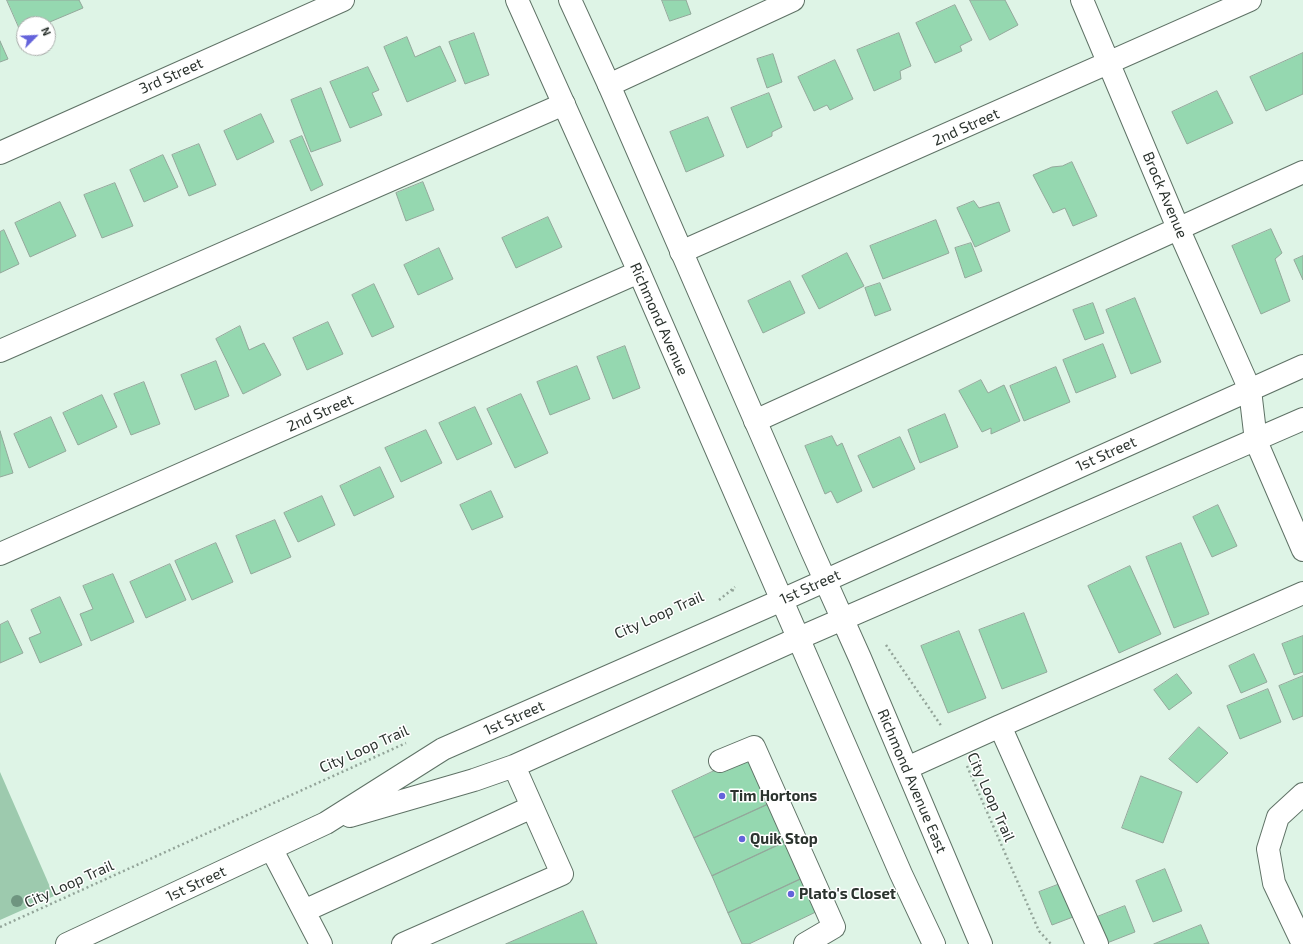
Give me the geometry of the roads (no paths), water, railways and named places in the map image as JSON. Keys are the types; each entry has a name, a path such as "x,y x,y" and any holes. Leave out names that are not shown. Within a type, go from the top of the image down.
{"street":[{"name":"3rd Street","path":"0,153 343,0"},
{"name":"Richmond Avenue","path":"518,0 799,638"},
{"path":"570,0 843,619"},
{"path":"608,85 793,0"},
{"name":"Brock Avenue","path":"1082,0 1178,228 1250,390 1256,441 1303,550"},
{"name":"2nd Street","path":"681,252 1250,0"},
{"path":"0,351 564,104"},
{"path":"755,421 1303,172"},
{"name":"2nd Street","path":"0,554 639,272"},
{"name":"1st Street","path":"66,944 106,936 326,823 443,749 782,600 1303,366"},
{"name":"1st Street","path":"326,823 474,780 514,766 799,638 1256,441 1303,419"},
{"path":"906,768 1303,592"},
{"name":"Richmond Avenue East","path":"843,619 981,944"},
{"path":"799,638 901,874 934,944"},
{"path":"1000,726 1097,944"},
{"path":"720,761 754,747 834,927 805,944"},
{"path":"403,944 562,874 514,766"},
{"path":"1303,794 1278,817 1268,849 1274,883 1303,944"},
{"path":"304,911 532,807"},
{"path":"272,850 321,944"}],"place":[{"name":"Tim Hortons","path":"722,796"},
{"name":"Quik Stop","path":"742,839"},
{"name":"Plato's Closet","path":"791,894"}]}
